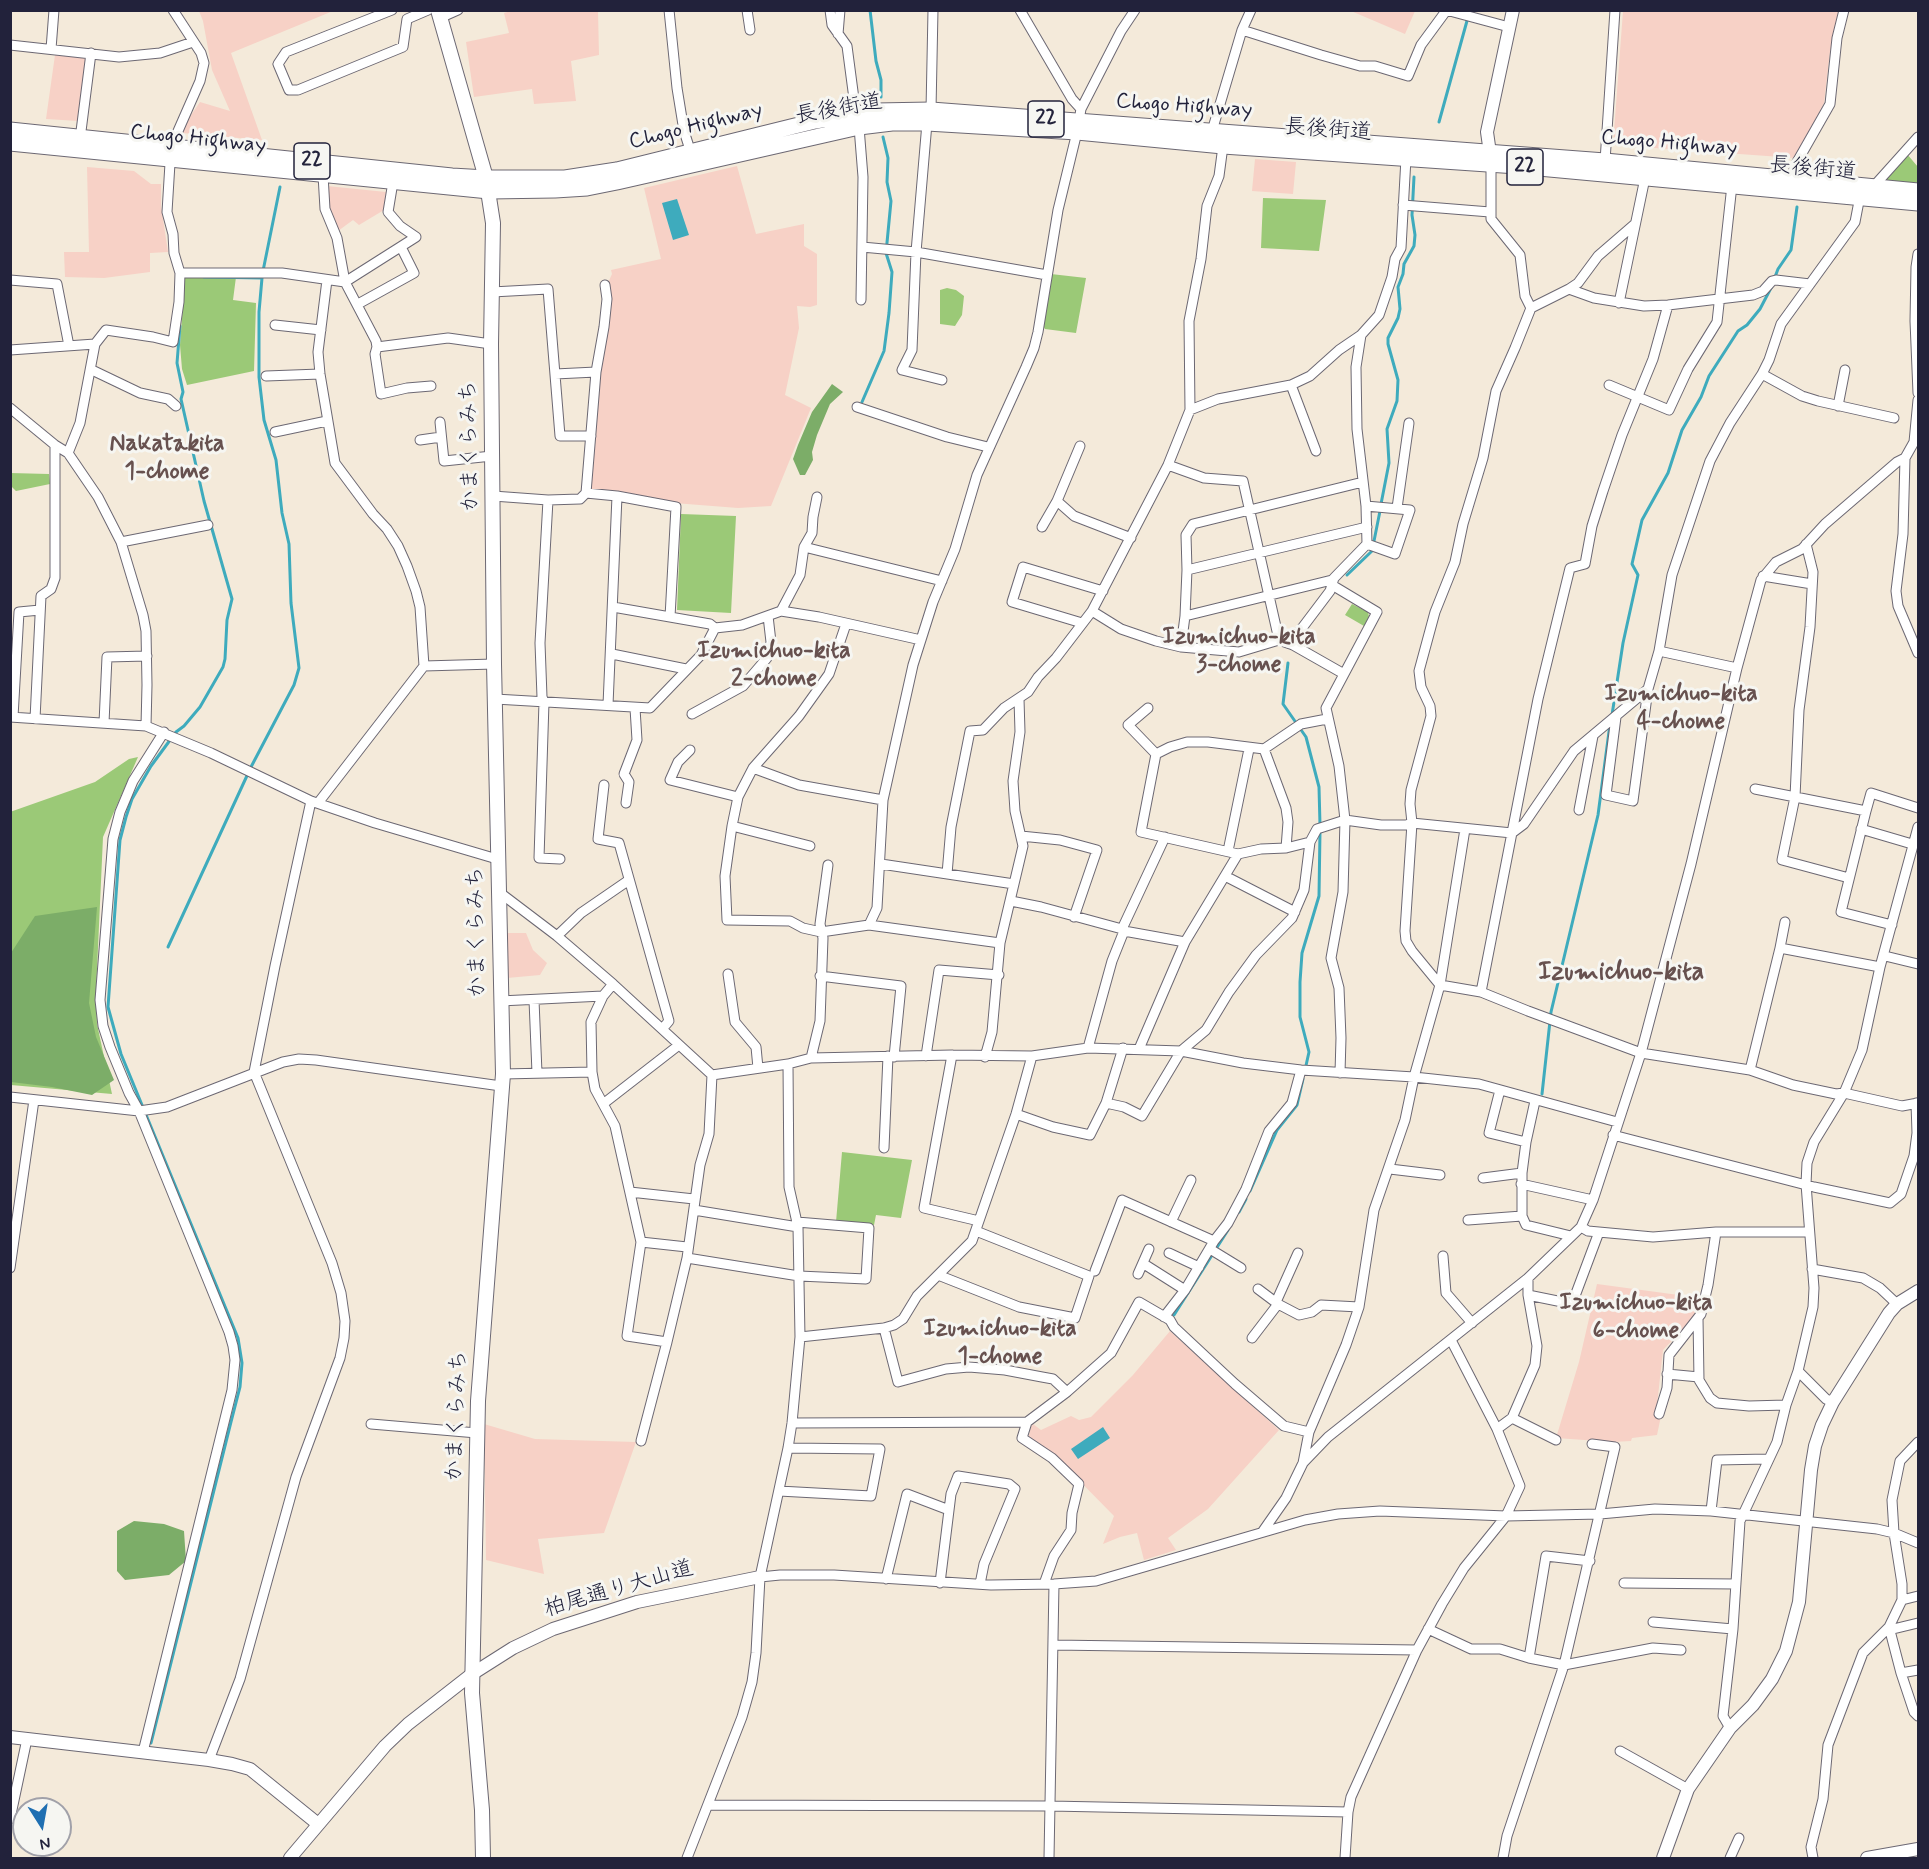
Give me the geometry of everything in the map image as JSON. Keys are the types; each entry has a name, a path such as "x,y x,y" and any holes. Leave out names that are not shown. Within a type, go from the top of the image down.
{"main road":[{"name":"かまくらみち","path":"435,13 488,185 493,223 491,344 494,664 502,1080 477,1432 472,1674 475,1748 482,1810 483,1858"},
{"name":"長後街道","path":"488,185 555,190 587,188 857,121 892,123 929,116 1079,121 1223,146 1406,158 1490,159 1645,178 1732,185 1789,184 1918,203"},
{"name":"Chogo Highway","path":"10,130 323,175 393,182 488,185 565,178 617,170 815,121 857,121"},
{"name":"Chogo Highway","path":"1079,121 1212,131 1490,159 1605,161 1789,184 1875,186 1918,190"},
{"name":"Chogo Highway","path":"10,143 452,176 488,185"}],"street":[{"path":"51,49 54,10"},
{"path":"68,453 80,423 92,370 95,344 106,330 153,336 173,342 179,302 180,273 167,212 170,154 200,81 204,63 201,53 173,10"},
{"path":"392,10 286,52 278,64 289,90 298,90 403,47 407,19 458,10"},
{"path":"669,10 677,88 684,131 691,153"},
{"path":"747,10 750,30"},
{"path":"830,10 832,25 847,46 863,177 861,300"},
{"path":"838,34 840,10"},
{"path":"933,10 929,116 916,252 912,350 902,370 942,380"},
{"path":"1020,10 1072,99 1079,121"},
{"path":"869,925 877,908 884,800 913,665 955,549 977,475 1034,348 1058,210 1079,121 1121,31 1135,10"},
{"path":"1212,131 1242,30 1251,10"},
{"path":"1513,10 1487,132 1490,159 1490,212 1491,219 1520,255 1525,296 1530,308 1496,391 1483,458 1463,524 1455,562 1434,612 1421,659 1420,680 1430,706 1431,716 1411,790 1410,804 1413,823 1406,941 1440,985 1481,992 1641,1053 1750,1070 1794,1085 1902,1106 1917,1103 1914,1156 1901,1194 1890,1203 1814,1187 1613,1135"},
{"path":"1605,161 1615,10"},
{"path":"1789,184 1830,104 1837,38 1844,10"},
{"path":"1242,30 1350,63 1375,66 1408,76 1421,45 1446,11 1509,27"},
{"path":"10,45 119,57 160,53 194,42"},
{"path":"80,139 91,53"},
{"path":"1875,186 1918,137"},
{"path":"947,874 951,827 970,731 983,730 1004,708 1028,692 1092,611 1168,465 1190,410 1189,321 1201,259 1207,206 1219,176 1223,146"},
{"path":"1190,410 1227,397 1291,385 1310,376 1340,350 1361,336 1379,315 1395,259 1401,248 1406,158"},
{"path":"323,175 325,209 338,238 345,282 376,341 375,354 381,394 407,388 431,386"},
{"path":"1619,303 1645,178"},
{"path":"180,273 282,273 345,282 417,237 400,226 388,212 393,182"},
{"path":"1609,385 1669,410 1688,369 1717,322 1732,185"},
{"path":"1616,717 1606,795 1633,801 1648,689 1659,651 1672,575 1710,461 1730,423 1762,374 1781,324 1855,222 1860,196"},
{"path":"1405,205 1490,212"},
{"path":"1530,308 1578,283 1598,256 1636,223"},
{"path":"358,304 414,273 401,247"},
{"path":"862,247 916,252 1047,275"},
{"path":"1918,254 1915,321 1918,393"},
{"path":"10,280 57,284 69,346"},
{"path":"209,1760 240,1678 296,1477 340,1358 344,1338 345,1321 341,1293 332,1263 254,1072 275,966 315,802 424,666 420,607 407,566 387,529 335,464 318,352 327,280"},
{"path":"1569,289 1594,298 1644,306 1753,295 1763,291 1774,281 1810,284"},
{"path":"493,496 548,500 580,499 586,493 596,372 604,327 606,298 604,285"},
{"path":"492,292 548,290 560,436 591,436"},
{"path":"1481,992 1538,699 1570,567 1585,564 1592,526 1603,491 1636,398 1653,358 1668,305"},
{"path":"275,325 321,330"},
{"path":"1361,336 1356,368 1357,429 1363,482 1370,506 1367,527 1372,546"},
{"path":"376,347 448,338 491,344"},
{"path":"10,350 95,344"},
{"path":"92,370 140,393 168,399 176,406"},
{"path":"1838,406 1845,370"},
{"path":"555,374 596,372"},
{"path":"266,376 320,374"},
{"path":"1762,374 1802,396 1894,418"},
{"path":"1291,385 1316,451"},
{"path":"1918,400 1914,442 1905,458 1903,534 1896,591 1898,606 1916,643 1918,653"},
{"path":"857,407 947,437 988,447"},
{"path":"10,408 68,453 98,497 121,542 143,615 147,656 146,726"},
{"path":"275,432 327,421"},
{"path":"440,422 444,461 492,456"},
{"path":"1392,507 1409,423"},
{"path":"420,440 441,437"},
{"path":"35,719 41,596 51,589 55,578 55,445"},
{"path":"1042,527 1057,501 1080,446"},
{"path":"1303,1463 1328,1437 1528,1278 1581,1227 1593,1200 1641,1053 1691,864 1758,588 1764,576 1776,562 1802,549 1825,524 1897,462 1905,458"},
{"path":"1168,465 1204,478 1243,481 1280,640"},
{"path":"1180,647 1185,616 1186,535 1193,524 1363,482"},
{"path":"586,493 618,496 676,507 670,617"},
{"path":"608,705 618,496"},
{"path":"786,612 812,533 817,497"},
{"path":"548,500 540,643 544,702 538,858 560,859"},
{"path":"1057,501 1074,516 1131,538"},
{"path":"1370,506 1410,510 1395,554 1372,546"},
{"path":"121,542 208,525"},
{"path":"1187,570 1367,527"},
{"path":"1806,544 1813,572 1810,627 1797,732 1795,797 1782,860 1849,878"},
{"path":"1295,646 1333,584 1372,546"},
{"path":"807,548 942,581"},
{"path":"1082,623 1012,602 1023,567 1103,591"},
{"path":"1764,576 1812,584"},
{"path":"1185,616 1333,584 1377,612 1326,708 1339,765 1345,820 1343,892 1331,957 1339,988 1340,1073"},
{"path":"613,607 710,624 715,628 742,625 786,612 921,640"},
{"path":"40,610 19,612 12,717 146,726 315,802 375,823 497,859"},
{"path":"1092,611 1121,629 1180,647 1239,652 1280,640 1344,674"},
{"path":"692,714 743,686 767,658 771,642 768,616"},
{"path":"846,624 830,674 798,716 753,768 738,797 725,876 727,920 790,921 803,928 821,932 869,925 1000,943"},
{"path":"495,699 650,708 701,655 715,628"},
{"path":"1659,651 1737,668"},
{"path":"612,654 686,669"},
{"path":"104,723 107,657 147,656"},
{"path":"424,666 494,664"},
{"path":"1106,1103 1124,1107 1142,1116 1181,1051 1206,1030 1229,992 1256,956 1292,918 1304,890 1310,843 1317,829 1345,820 1381,825 1413,823 1512,833 1524,824 1574,750 1648,689"},
{"path":"985,1057 992,1032 999,975 1000,943 1023,846 1015,811 1013,781 1020,732 1019,699"},
{"path":"626,803 629,782 624,774 638,740 635,708"},
{"path":"1148,708 1128,725 1156,754"},
{"path":"1156,754 1187,742 1208,742 1264,749 1298,726 1327,719"},
{"path":"143,1752 232,1390 235,1360 229,1332 139,1111 110,1047 103,1026 100,1000 113,839 120,812 133,781 165,733"},
{"path":"1579,810 1593,736"},
{"path":"1228,851 1249,748"},
{"path":"1264,749 1286,808 1288,822 1286,848"},
{"path":"690,750 678,762 670,780 738,797"},
{"path":"1156,754 1141,832 1238,854 1310,843"},
{"path":"753,768 799,785 884,800"},
{"path":"604,785 598,839 618,843 669,1021 663,1028"},
{"path":"1755,789 1866,811"},
{"path":"1892,925 1841,912 1871,793 1918,808"},
{"path":"732,826 810,846"},
{"path":"1730,1728 1723,1716 1733,1629 1742,1514 1777,1442 1786,1405 1798,1371 1813,1307 1806,1184 1807,1163 1814,1142 1844,1093 1862,1050 1880,967 1885,956 1918,827"},
{"path":"1263,1531 1286,1498 1303,1463 1309,1432 1346,1345 1359,1307 1374,1210 1405,1120 1414,1077 1440,985 1465,829"},
{"path":"1861,829 1912,844"},
{"path":"1022,836 1060,840 1097,850 1074,916"},
{"path":"1088,1048 1123,930 1166,837"},
{"path":"1139,1049 1185,942 1238,854"},
{"path":"881,864 1014,884"},
{"path":"811,1058 820,1021 823,938 820,924 828,866"},
{"path":"1225,876 1295,912"},
{"path":"557,936 581,913 628,880"},
{"path":"499,892 557,936 613,984 712,1075"},
{"path":"1011,901 1123,930 1185,942"},
{"path":"1750,1070 1785,922"},
{"path":"1780,948 1880,967"},
{"path":"1885,956 1918,964"},
{"path":"927,1056 939,970 999,975"},
{"path":"728,974 735,1022 756,1047 758,1068"},
{"path":"820,976 901,986 891,1057 884,1148"},
{"path":"613,984 603,996 591,1022 592,1072 595,1089 615,1126 641,1242 627,1336 668,1342"},
{"path":"501,1000 603,996"},
{"path":"534,1000 537,1073"},
{"path":"603,1104 679,1045"},
{"path":"712,1075 788,1064 811,1058 1032,1056 1088,1048 1181,1051 1243,1063 1301,1070 1414,1077 1479,1084 1617,1122"},
{"path":"1016,1114 1053,1127 1090,1135 1106,1103 1123,1048"},
{"path":"952,1055 924,1208 979,1221"},
{"path":"800,1337 894,1325 903,1319 917,1296 972,1241 1016,1114 1032,1056"},
{"path":"10,1097 139,1111 167,1107 200,1096 254,1072 299,1059 502,1080 537,1073 592,1072"},
{"path":"687,1858 710,1805 742,1717 752,1682 756,1653 760,1576 792,1424 800,1337 798,1224 789,1187 788,1064"},
{"path":"1164,1317 1214,1249 1246,1189 1269,1131 1293,1103 1301,1070"},
{"path":"641,1441 668,1342 687,1258 700,1165 709,1134 712,1075"},
{"path":"1500,1090 1489,1133 1526,1142"},
{"path":"10,1268 34,1100"},
{"path":"1535,1101 1522,1173 1522,1216 1526,1225 1571,1236"},
{"path":"1390,1169 1440,1174"},
{"path":"1483,1178 1522,1173"},
{"path":"1171,1222 1191,1180"},
{"path":"1521,1184 1593,1200"},
{"path":"630,1192 694,1199"},
{"path":"1095,1272 1122,1200 1171,1222 1241,1268"},
{"path":"687,1258 799,1276 866,1279 869,1228 798,1224 694,1210"},
{"path":"1468,1220 1522,1216"},
{"path":"1581,1227 1588,1231 1653,1237 1716,1232 1809,1232"},
{"path":"938,1275 1019,1307 1075,1318 1089,1276 976,1231"},
{"path":"1572,1304 1599,1232"},
{"path":"1659,1414 1666,1388 1669,1355 1701,1314 1716,1232"},
{"path":"641,1242 687,1247"},
{"path":"1138,1274 1149,1249"},
{"path":"1169,1253 1199,1267"},
{"path":"1252,1338 1277,1303 1298,1253"},
{"path":"1443,1256 1446,1293 1472,1323"},
{"path":"1144,1264 1185,1290"},
{"path":"1812,1269 1863,1278 1880,1288 1897,1304"},
{"path":"1497,1429 1512,1418 1535,1365 1537,1346 1528,1295 1528,1278"},
{"path":"1258,1289 1299,1315 1312,1312 1321,1305 1359,1307"},
{"path":"1663,1858 1688,1789 1730,1728 1753,1705 1772,1679 1786,1651 1799,1602 1815,1446 1833,1402 1889,1313 1897,1304 1918,1291"},
{"path":"1528,1295 1582,1306"},
{"path":"1049,1858 1053,1645 1049,1584 1054,1556 1071,1530 1072,1513 1079,1484 1052,1458 1022,1438 1027,1422 1067,1392 1111,1353 1139,1302 1170,1320 1174,1327 1234,1384 1284,1426 1309,1432"},
{"path":"1698,1318 1699,1377 1710,1398 1717,1403 1749,1406 1786,1405"},
{"path":"884,1328 898,1382 946,1369 969,1367 1005,1370 1053,1379 1067,1392"},
{"path":"1345,1858 1351,1797 1417,1650 1464,1568 1506,1516 1520,1486 1497,1429 1451,1340"},
{"path":"1798,1371 1826,1399 1833,1402"},
{"path":"1667,1374 1699,1377"},
{"path":"1512,1418 1556,1440"},
{"path":"792,1424 1027,1422"},
{"path":"372,1424 477,1432"},
{"path":"1813,1858 1811,1847 1823,1799 1828,1745 1863,1653 1889,1628 1902,1600 1892,1500 1900,1461 1918,1442"},
{"path":"1503,1858 1507,1836 1564,1665 1615,1448 1592,1444"},
{"path":"778,1491 871,1496 880,1449 788,1448"},
{"path":"1711,1510 1717,1460 1768,1459"},
{"path":"940,1583 951,1494 958,1476 1010,1484 1015,1489 984,1564 980,1584"},
{"path":"886,1579 907,1494 949,1510"},
{"path":"760,1576 834,1575 980,1584 1096,1581 1305,1520 1348,1513 1417,1511 1506,1516 1600,1514 1655,1509 1711,1510 1806,1520 1894,1533 1918,1543"},
{"path":"1529,1658 1546,1556 1590,1562"},
{"name":"柏尾通り大山道","path":"290,1858 386,1746 408,1724 472,1674 513,1648 553,1629 637,1602 760,1576"},
{"path":"1624,1583 1736,1584"},
{"path":"1902,1600 1918,1596"},
{"path":"1653,1622 1733,1629"},
{"path":"1889,1628 1918,1623"},
{"path":"1889,1628 1900,1673 1914,1712 1918,1716"},
{"path":"1428,1629 1472,1649 1500,1649 1564,1665 1653,1648 1681,1650"},
{"path":"1053,1645 1417,1650"},
{"path":"1900,1673 1918,1670"},
{"path":"10,1737 209,1760 250,1769 318,1824"},
{"path":"10,1819 27,1739"},
{"path":"1620,1751 1688,1789"},
{"path":"710,1805 1050,1806 1348,1812"},
{"path":"1730,1858 1738,1838"},
{"path":"1867,1858 1918,1849"}],"shaded area":[{"path":"514,10 598,11 599,55 571,61 576,101 534,104 532,89 474,97 466,42 509,33 504,13"},
{"path":"199,11 333,11 231,53 262,140 182,133 200,102 230,111 212,70"},
{"path":"1351,11 1415,11 1405,34"},
{"path":"1623,11 1840,11 1830,52 1824,103 1795,158 1613,145"},
{"path":"55,55 83,57 86,60 78,121 46,119"},
{"path":"1255,159 1296,162 1293,194 1252,191"},
{"path":"737,166 756,234 804,224 804,246 817,254 817,305 797,306 799,328 785,395 811,408 771,506 738,508 674,503 589,489 595,448 607,285 612,274 611,270 661,259 644,188"},
{"path":"87,167 134,171 151,184 161,184 161,206 168,252 150,253 150,272 104,278 65,277 64,252 89,252"},
{"path":"327,186 386,192 384,210 359,225 353,220 338,231 330,217"},
{"path":"506,933 526,933 533,950 547,963 540,975 507,978"},
{"path":"1597,1284 1701,1298 1692,1320 1663,1350 1656,1415 1661,1416 1657,1435 1632,1438 1631,1441 1613,1442 1556,1438 1579,1362"},
{"path":"1170,1331 1279,1430 1208,1509 1168,1538 1176,1550 1144,1560 1137,1533 1103,1544 1114,1516 1057,1458 1028,1437 1030,1432 1028,1430 1033,1424 1041,1430 1071,1416 1079,1420 1091,1417 1133,1375"},
{"path":"484,1424 535,1439 636,1442 604,1533 538,1539 544,1574 486,1560"}],"green space":[{"path":"1907,154 1918,167 1918,183 1884,180"},
{"path":"1263,198 1326,200 1319,251 1261,248"},
{"path":"1051,274 1086,278 1076,333 1045,329 1042,324"},
{"path":"236,277 233,300 256,303 254,371 187,385 182,369 180,345 185,278"},
{"path":"947,288 956,290 964,296 962,315 955,326 940,324 940,290"},
{"path":"832,384 843,392 830,404 817,435 812,452 813,460 805,475 800,475 793,459 812,412"},
{"path":"10,473 49,474 50,484 16,491 11,486"},
{"path":"681,514 736,516 731,613 677,610"},
{"path":"1352,604 1368,612 1369,617 1364,626 1345,615"},
{"path":"138,757 103,837 96,992 97,1024 112,1094 11,1085 10,812 95,782 129,759"},
{"path":"97,907 89,1003 96,1037 114,1080 92,1095 11,1082 11,953 35,916"},
{"path":"842,1152 912,1160 901,1218 876,1215 874,1225 836,1222"},
{"path":"134,1521 164,1524 184,1531 186,1561 169,1575 125,1580 117,1571 117,1531"}],"water":[{"path":"677,199 689,235 673,240 662,203"},
{"path":"1103,1427 1110,1438 1078,1459 1071,1449"}],"waterway":[{"path":"870,10 876,61 881,80 881,97"},
{"path":"1439,122 1470,10"},
{"path":"862,402 884,351 889,313 892,272 886,253 891,201 887,182 888,158 883,137"},
{"path":"1381,504 1389,463 1387,429 1397,401 1398,380 1388,338 1400,309 1398,287 1404,264 1414,246 1412,215 1414,177"},
{"path":"263,271 280,187"},
{"path":"1775,277 1791,250 1797,207"},
{"path":"204,277 262,278"},
{"path":"168,947 251,767 294,685 299,668 291,603 289,544 282,513 276,460 264,420 259,377 259,312 262,278"},
{"path":"1612,715 1623,643 1638,575 1632,564 1642,520 1668,473 1682,430 1701,397 1709,376 1738,331 1747,325 1760,309 1772,286"},
{"path":"151,1743 240,1387 242,1363 238,1338 121,1054 108,1007 120,840 126,817 132,799 151,766 176,732 200,707 223,667 227,620 232,599 204,501 181,399 183,392 177,363 180,326"},
{"path":"1347,575 1372,551 1380,511"},
{"path":"1288,663 1283,704 1306,737 1319,787 1320,825"},
{"path":"1542,1094 1551,1012 1598,815 1610,724"},
{"path":"1305,1070 1309,1052 1300,1017 1300,982 1302,953 1319,896 1320,831"},
{"path":"1250,1191 1277,1130 1297,1105 1303,1079"},
{"path":"1239,1212 1246,1199"},
{"path":"1174,1315 1228,1230"}],"district":[{"name":"Nakatakita 1-chome","path":"167,459"},
{"name":"Izumichuo-kita 3-chome","path":"1239,652"},
{"name":"Izumichuo-kita 2-chome","path":"774,666"},
{"name":"Izumichuo-kita 4-chome","path":"1681,709"},
{"name":"Izumichuo-kita","path":"1621,974"},
{"name":"Izumichuo-kita 6-chome","path":"1636,1318"},
{"name":"Izumichuo-kita 1-chome","path":"1000,1344"}]}
